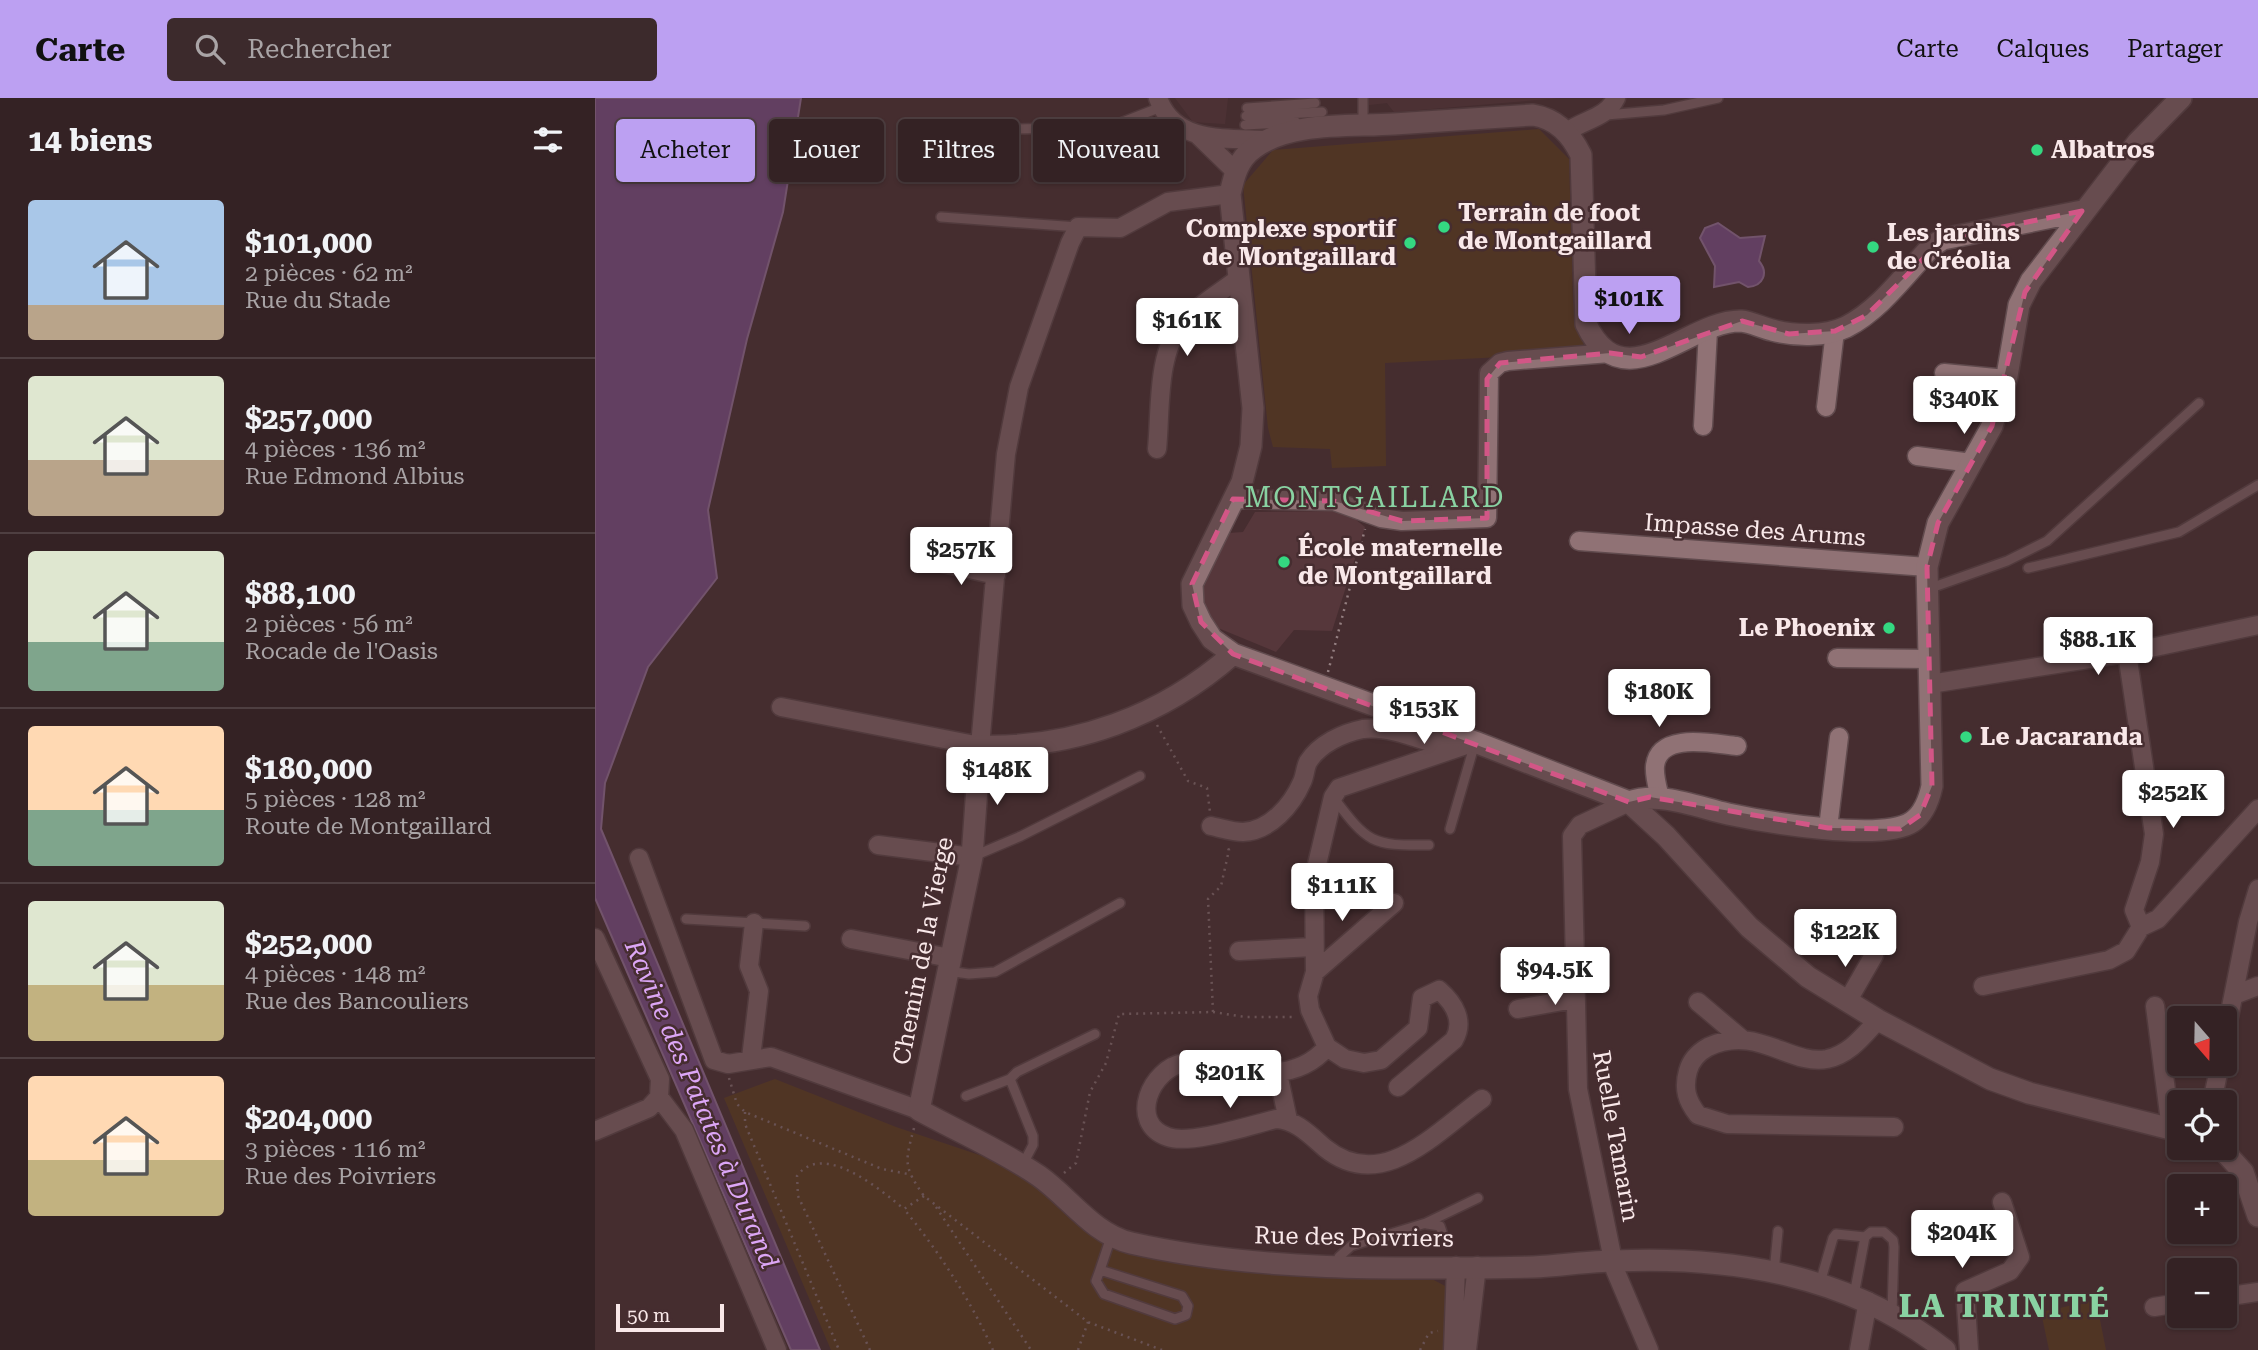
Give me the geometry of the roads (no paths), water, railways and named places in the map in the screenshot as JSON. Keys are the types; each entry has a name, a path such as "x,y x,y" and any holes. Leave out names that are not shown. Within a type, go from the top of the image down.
{"street":[{"path":"1567,132 1578,124 1608,121 1616,98"},
{"path":"1629,802 1641,798 1660,799 1732,814 1828,828 1884,831 1900,829 1920,815 1932,786 1927,567 1938,523 1992,426 2006,379 2013,332 2025,292 2082,211 2138,142 2181,98"},
{"path":"1160,103 1170,119"},
{"path":"1184,128 1199,135 1244,131 1267,140 1327,120 1363,126 1533,115 1546,118 1567,132 1581,155 1586,324 1599,346 1623,358 1641,356 1708,330 1741,321 1789,334 1835,331 1867,315 1932,246 1943,239 2082,211"},
{"path":"1199,135 1244,131"},
{"path":"1244,131 1230,194 1253,408 1251,446 1242,482 1192,584 1193,605 1212,639 1233,654 1475,742 1629,802 1666,836 1749,927 1808,977 1847,1002 1990,1079 2029,1093 2167,1128"},
{"path":"980,746 1006,454 1019,387 1058,271 1078,228 1121,228 1168,202 1230,194"},
{"path":"1157,449 1164,370 1177,330 1188,317 1239,278"},
{"path":"1703,426 1708,330"},
{"path":"1826,407 1835,331"},
{"path":"1233,499 1334,501 1402,521 1487,518 1489,373 1500,363 1508,361 1610,353"},
{"path":"1944,373 2006,379"},
{"path":"1917,456 1972,463"},
{"name":"Impasse des Arums","path":"1579,541 1927,567"},
{"path":"934,561 996,575"},
{"path":"1930,684 2127,653 2258,625"},
{"path":"2127,653 2154,834 2150,862 2134,910 2141,926"},
{"path":"782,707 980,746 1016,747 1085,736 1149,710 1208,677 1233,654"},
{"path":"1837,658 1930,659"},
{"path":"1211,826 1243,832 1272,822 1303,782 1307,763 1317,750 1338,737 1364,729 1381,730 1451,749"},
{"path":"1828,828 1839,737"},
{"path":"1398,1087 1454,1040 1460,1030 1459,1019 1449,998 1439,990 1422,998 1418,1028 1381,1060 1364,1063 1345,1059 1327,1047 1312,1015 1308,996 1315,972 1314,877 1333,797 1339,788 1475,742"},
{"path":"1660,799 1655,766 1659,754 1669,746 1681,743 1737,746"},
{"name":"Chemin de la Vierge","path":"919,1110 972,857 980,746"},
{"path":"1983,986 2109,960 2126,951 2141,926 2158,919 2258,809 2258,794"},
{"name":"Ruelle Tamarin","path":"1629,802 1580,825 1572,836 1574,999 1578,1089 1614,1261 1620,1286 1649,1350"},
{"path":"878,845 972,857"},
{"name":"Rue des Poivriers","path":"639,858 714,1060 728,1064 751,1058 771,1057 919,1110 1022,1166 1111,1235 1143,1245 1245,1261 1338,1266 1555,1266 1614,1261 1688,1261 1774,1272 1861,1298 1911,1324 1945,1350"},
{"path":"2232,1006 2258,889"},
{"path":"1315,972 1394,903"},
{"path":"751,1058 759,991 749,965 754,923"},
{"path":"1847,1002 1874,955 1863,935"},
{"path":"595,938 660,1079 659,1097 649,1108 595,1131"},
{"path":"851,939 948,965"},
{"path":"1239,951 1313,947"},
{"path":"2234,995 2258,986"},
{"path":"1518,1009 1574,999"},
{"path":"1698,1002 1743,1040"},
{"path":"2155,1006 2169,1090"},
{"path":"1878,1020 1852,1047 1826,1059 1803,1057 1784,1049 1743,1040 1717,1043 1700,1051 1689,1065 1685,1091 1698,1115 1727,1124 1894,1127"},
{"path":"1327,1047 1318,1058 1300,1069 1278,1074 1184,1063 1171,1065 1161,1072 1149,1093 1145,1111 1154,1129 1169,1138 1184,1139 1276,1119 1288,1120 1339,1158 1356,1166 1373,1167 1407,1153 1482,1098"},
{"path":"1278,1074 1288,1120"},
{"path":"659,1097 684,1130 777,1350"},
{"path":"2232,1160 2243,1172 2258,1216"},
{"path":"1969,1350 1965,1291 2010,1271 2020,1257 2003,1202"},
{"path":"1453,1350 1467,1266"},
{"path":"1467,1266 1467,1350"},
{"path":"2237,1295 2258,1292"},
{"path":"1859,1350 1861,1298"},
{"path":"2154,1307 2167,1305"}],"lane":[{"path":"1363,98 1363,126"},
{"path":"1608,121 1718,98"},
{"path":"1314,100 1327,120 1244,131 1314,100"},
{"path":"1019,129 1110,127 1160,103"},
{"path":"941,217 1078,228"},
{"path":"1928,589 2007,561 2047,541 2199,403"},
{"path":"2028,568 2179,531 2258,485"},
{"path":"1450,829 1475,742"},
{"path":"972,857 1021,836 1140,776"},
{"path":"1333,797 1366,836 1386,846 1429,845"},
{"path":"948,965 969,974 995,972 1120,903"},
{"path":"686,919 805,926"},
{"path":"967,1096 1010,1079 1017,1072 1095,1034"},
{"path":"1010,1079 1033,1136 1033,1145 1022,1166"},
{"path":"1338,1266 1339,1257 1351,1246 1426,1223 1478,1198"},
{"path":"1426,1223 1440,1226 1442,1232"},
{"path":"1774,1272 1778,1231"},
{"path":"1820,1284 1836,1234 1865,1237 1878,1231 1889,1235 1893,1240 1892,1313"},
{"path":"1100,1269 1182,1296 1188,1306 1186,1315 1175,1318 1104,1294 1096,1281 1111,1235"},
{"path":"1861,1298 1865,1237"}],"water":[{"name":"Ravine des Patates à Durand","path":"595,98 801,98 798,119 769,119 769,182 788,182 783,212 747,339 708,510 717,578 648,667 605,783 601,829 820,1350 791,1350 595,898"},
{"path":"1718,223 1740,238 1765,236 1759,261 1764,274 1757,284 1748,287 1739,282 1714,287 1715,266 1700,238 1705,228"}],"place":[{"name":"Albatros","path":"2037,150"},
{"name":"Terrain de foot de Montgaillard","path":"1444,227"},
{"name":"Complexe sportif de Montgaillard","path":"1410,243"},
{"name":"Les jardins de Créolia","path":"1873,247"},
{"name":"École maternelle de Montgaillard","path":"1284,562"},
{"name":"Le Phoenix","path":"1889,628"},
{"name":"Le Jacaranda","path":"1966,737"}],"district":[{"name":"MONTGAILLARD","path":"1375,497"},
{"name":"LA TRINITÉ","path":"2005,1306"}]}
